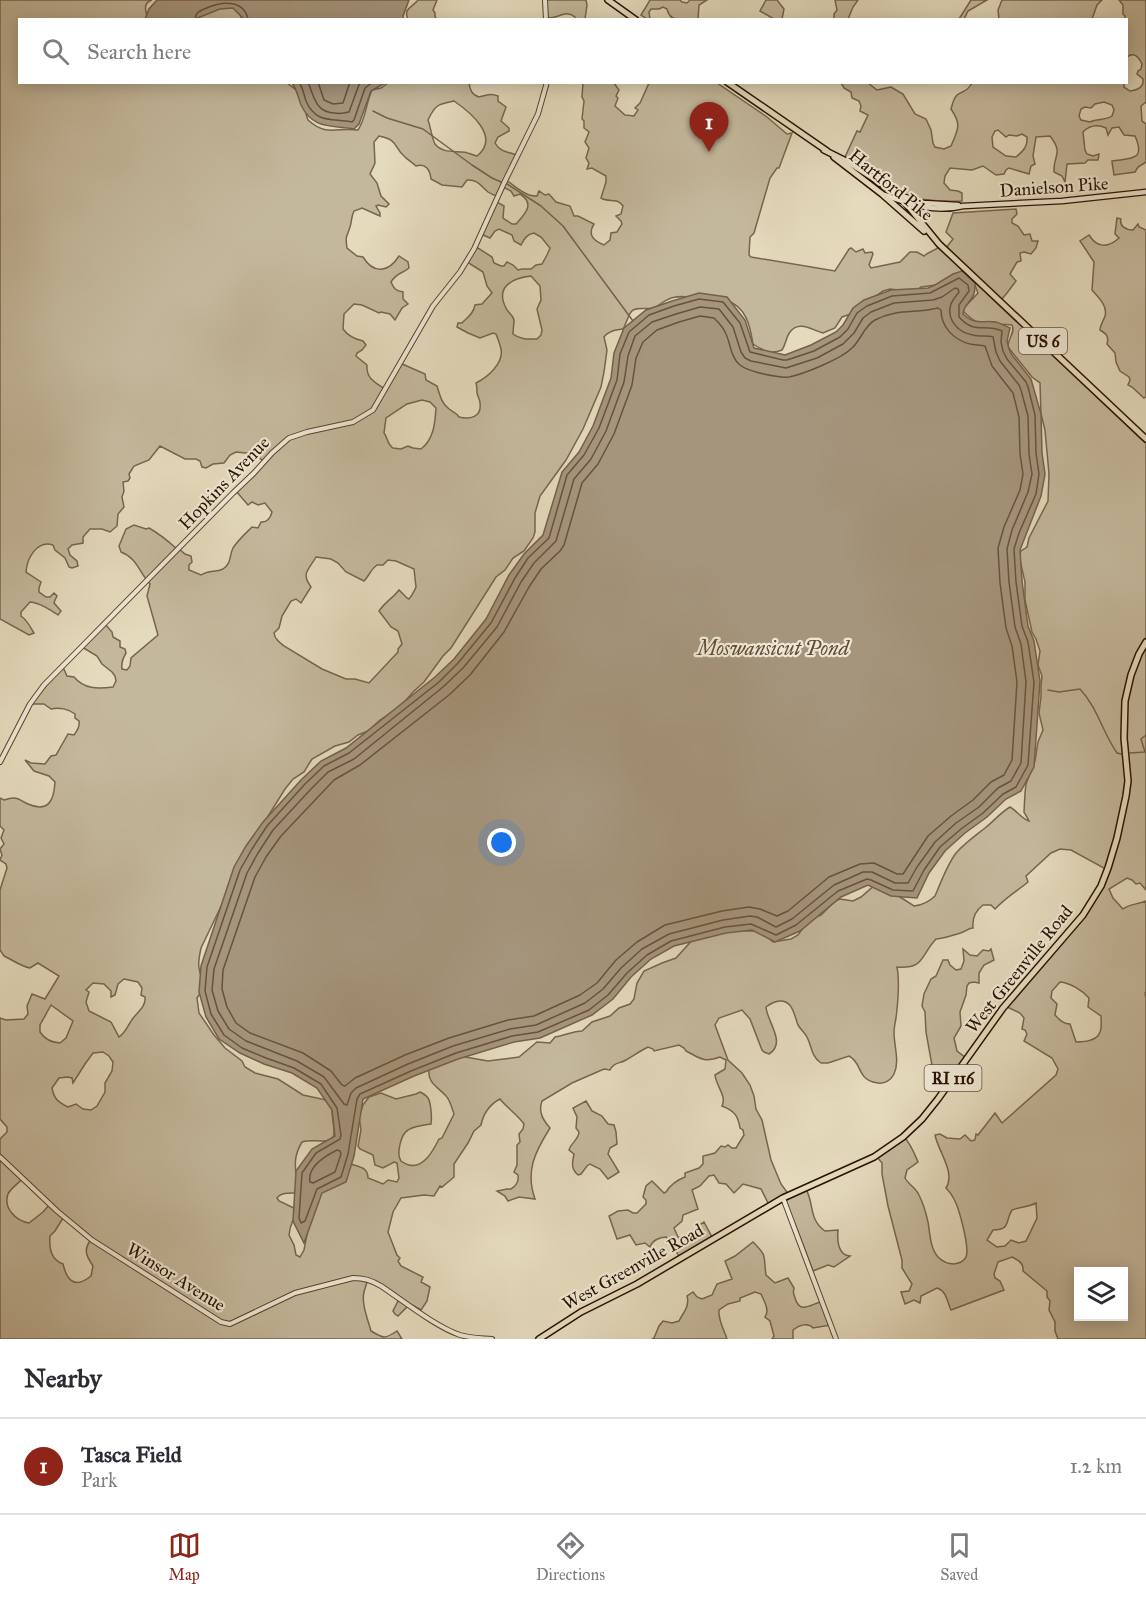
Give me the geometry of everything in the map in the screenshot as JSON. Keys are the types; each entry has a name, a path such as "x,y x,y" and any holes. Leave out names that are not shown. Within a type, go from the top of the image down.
{"main road":[{"path":"608,0 633,18"},
{"name":"Hartford Pike","path":"730,84 882,194 939,244 1146,439"},
{"name":"Hartford Pike","path":"824,150 848,162 899,195 939,244"},
{"name":"Danielson Pike","path":"899,195 923,203 963,206 1062,201 1146,192"},
{"name":"Danielson Pike","path":"882,194 924,208 951,209 963,206"},
{"path":"919,221 920,212 924,208"},
{"name":"West Greenville Road","path":"540,1339 560,1324 637,1284 783,1198 874,1157 903,1137 922,1119 1003,1008 1091,904 1101,886 1124,812 1128,781 1124,738 1125,701 1131,675 1146,642"}],"street":[{"path":"545,0 546,18"},
{"name":"Hopkins Avenue","path":"0,762 30,704 44,685 272,453 289,438 353,422 373,410 433,306 460,272 474,249 538,114 547,84"},
{"name":"Winsor Avenue","path":"0,1157 92,1240 221,1322 230,1323 296,1293 353,1278 362,1278 372,1280 456,1334 492,1339"},
{"path":"783,1198 836,1339"}],"shaded area":[{"path":"0,0 152,0 146,5 148,18 18,18 18,84 288,84 299,92 308,120 315,125 326,130 358,130 372,90 387,84 469,84 475,95 479,97 491,94 498,96 498,101 506,107 501,121 509,128 509,131 498,137 495,143 502,150 517,155 506,180 529,195 537,196 539,191 545,195 549,194 556,202 570,206 574,216 594,224 591,234 597,242 604,245 610,240 611,233 617,232 622,224 616,216 621,214 623,206 616,201 601,198 606,176 592,168 587,169 589,163 586,158 589,148 585,142 589,132 584,128 582,119 583,84 615,84 619,90 615,106 625,115 634,116 638,110 635,108 640,103 649,84 718,84 767,117 787,134 792,133 779,168 770,178 754,233 750,237 749,255 751,257 835,271 849,249 856,252 863,249 865,253 872,252 873,254 869,265 871,268 900,262 910,252 917,252 924,256 941,245 946,248 953,239 946,232 953,213 1016,209 1017,214 1012,219 1012,223 1018,226 1024,235 1030,234 1032,241 1038,241 1031,254 1020,253 1021,261 1017,262 1010,274 1016,281 1001,300 1146,436 1146,890 1140,883 1136,884 1127,878 1109,889 1113,898 1123,909 1146,901 1146,1339 1058,1339 1055,1322 1049,1310 1050,1301 1047,1291 1023,1271 1022,1264 1012,1257 998,1262 994,1274 1004,1290 951,1310 945,1294 937,1288 921,1296 920,1303 914,1300 905,1304 901,1292 909,1291 912,1284 902,1268 888,1206 882,1163 876,1156 904,1137 918,1162 907,1170 905,1178 922,1201 933,1249 938,1257 947,1263 954,1264 964,1260 967,1245 956,1204 946,1188 949,1182 948,1169 935,1135 960,1139 965,1135 971,1141 975,1140 976,1134 978,1135 995,1113 1002,1123 1056,1075 1058,1069 1052,1058 1024,1041 1027,1034 1022,1029 1024,1018 1020,1013 1005,1006 1083,917 1107,871 1071,850 1060,849 1051,853 1026,876 1028,882 995,909 991,905 980,907 973,921 973,928 936,939 917,964 897,967 898,992 894,1032 897,1064 894,1074 888,1081 878,1083 866,1078 849,1056 821,1063 813,1054 792,1009 784,1001 775,1002 766,1007 776,1038 774,1049 769,1054 762,1050 750,1019 742,1010 719,1018 715,1025 728,1060 742,1073 750,1085 756,1109 762,1120 771,1160 781,1184 789,1195 805,1187 816,1221 825,1231 838,1230 838,1243 841,1250 850,1256 834,1267 828,1265 813,1271 783,1199 769,1205 761,1189 743,1184 734,1193 726,1184 719,1183 714,1175 709,1176 700,1186 692,1190 698,1209 683,1215 682,1221 674,1228 678,1237 687,1238 694,1233 696,1227 704,1222 713,1239 680,1258 666,1237 656,1240 650,1247 645,1243 636,1245 630,1235 617,1239 609,1216 618,1211 628,1210 637,1213 646,1204 643,1197 646,1186 652,1181 664,1193 666,1192 674,1183 685,1177 685,1173 699,1168 703,1164 703,1156 715,1153 721,1146 728,1145 736,1148 744,1135 735,1114 722,1106 723,1098 715,1075 725,1069 726,1060 720,1057 702,1059 679,1045 654,1051 648,1047 615,1064 610,1070 604,1069 572,1083 542,1101 542,1116 550,1128 536,1154 531,1171 535,1199 519,1197 508,1201 497,1191 511,1189 518,1181 518,1175 514,1172 517,1165 519,1134 524,1124 500,1099 487,1110 481,1125 474,1131 454,1164 454,1177 442,1187 440,1186 434,1196 401,1198 393,1212 388,1232 400,1258 398,1261 401,1266 423,1277 421,1282 430,1287 427,1301 421,1310 410,1304 398,1316 393,1311 400,1297 368,1278 363,1301 371,1331 384,1337 397,1331 402,1339 0,1339 0,1139 7,1132 7,1127 0,1119 0,1018 24,1019 28,1014 27,1006 32,994 45,999 59,976 38,963 30,968 23,966 4,956 0,950 0,890 7,868 6,864 0,860 2,855 0,849 4,844 1,838 4,830 0,826 0,798 4,800 16,798 41,807 46,806 52,799 55,782 49,776 34,771 25,760 45,764 51,756 56,755 68,734 74,735 78,728 79,721 70,711 61,708 51,709 44,704 31,704 63,667 67,676 74,677 87,686 113,687 116,681 112,672 102,664 97,656 82,647 105,624 113,637 120,641 120,647 125,649 122,669 127,670 131,658 158,635 147,596 150,584 134,562 121,552 119,546 126,529 134,525 153,530 177,549 191,556 192,562 189,570 201,575 223,569 228,564 233,548 240,539 252,527 258,528 261,522 270,518 272,512 265,503 258,505 252,502 248,505 236,491 263,461 255,454 236,452 230,455 224,463 213,464 206,468 202,467 200,461 196,459 185,459 160,446 149,460 134,466 128,481 123,482 124,507 118,514 117,526 110,532 90,529 83,537 83,543 72,545 68,549 78,566 69,567 65,558 55,550 53,545 42,545 34,551 28,561 26,572 41,582 39,592 46,597 54,593 57,596 54,603 61,611 58,615 41,605 30,602 21,612 21,616 34,633 29,635 0,619","holes":["454,101 481,125 486,141 484,149 477,156 438,147 433,140 428,120 435,108","379,136 390,140 416,166 427,168 431,179 442,185 462,187 467,180 470,180 497,196 503,187 511,191 514,196 520,194 525,198 528,206 516,224 503,218 504,206 495,201 481,234 490,238 499,229 512,235 514,241 521,245 529,234 534,233 541,237 550,248 542,264 531,269 518,270 507,262 501,266 494,263 492,257 475,246 467,262 483,272 487,286 492,293 482,304 475,305 470,315 462,323 458,323 457,327 480,338 496,334 501,347 498,364 476,383 480,408 474,416 459,417 446,406 437,386 426,380 425,374 400,363 385,389 377,384 369,376 367,365 356,356 366,345 343,329 344,314 354,304 379,313 390,314 395,320 402,308 408,304 403,299 403,292 396,289 391,282 397,275 409,268 408,262 399,256 386,268 377,269 367,263 363,257 357,256 347,248 346,241 354,211 362,208 380,216 376,206 386,207 389,204 381,196 377,183 370,174 375,163 374,142","962,273 973,280 978,293 962,310 980,323 1012,325 1013,331 1008,347 1032,377 1040,383 1041,414 1045,430 1049,474 1048,501 1029,538 1027,547 1021,551 1019,556 1032,632 1040,651 1038,665 1042,676 1039,713 1043,730 1025,793 1024,812 1029,821 1010,807 1003,812 956,853 935,896 928,902 914,906 876,884 853,901 840,899 835,901 821,915 809,920 798,935 791,939 773,942 761,931 747,931 727,926 696,936 676,958 644,971 630,1004 619,1008 610,1016 592,1022 582,1031 555,1037 550,1043 537,1042 519,1057 488,1061 454,1055 429,1069 431,1081 447,1098 454,1114 442,1138 439,1139 428,1157 419,1164 409,1165 402,1161 399,1149 405,1132 431,1124 428,1098 420,1092 396,1099 381,1093 369,1097 359,1117 361,1130 358,1146 373,1155 375,1165 383,1168 394,1162 397,1163 399,1178 397,1182 388,1180 383,1184 368,1178 365,1170 351,1164 336,1175 313,1202 304,1250 300,1257 296,1255 289,1235 292,1222 300,1211 277,1198 283,1194 297,1193 295,1162 302,1142 326,1141 333,1138 331,1101 303,1095 278,1079 255,1073 245,1067 242,1061 225,1048 214,1035 199,1013 197,998 205,986 199,967 201,948 252,842 285,789 293,779 304,772 312,759 368,731 400,707 424,682 451,648 496,577 505,570 513,558 524,551 535,532 535,513 540,496 566,460 583,429 601,387 607,350 604,337 610,332 623,329 633,310 653,308 675,297 725,300 738,307 746,317 753,344 763,350 774,352 782,350 794,328 801,326 823,333 835,328 842,317 851,314 883,291 890,289 915,292 921,287 943,284","531,276 540,286 541,300 537,309 542,330 537,339 522,338 513,334 514,320 503,301 504,289 507,285 512,281","422,400 430,402 436,408 429,440 421,449 408,446 401,449 393,448 384,433 386,418 407,404","316,557 331,559 346,572 364,581 377,565 383,565 388,560 414,569 416,587 410,598 399,590 379,611 391,627 398,631 402,644 398,652 369,683 346,679 322,669 284,646 275,637 274,633 279,628 282,616 291,601 296,599 301,603 311,587 306,575","124,979 138,982 142,988 141,995 145,997 142,1008 119,1037 111,1022 89,1011 86,1002 89,992 86,990 93,983 104,984 111,991 111,997 115,995 118,984","1060,982 1072,985 1083,992 1089,998 1088,1007 1101,1016 1101,1029 1098,1035 1090,1040 1076,1042 1070,1024 1063,1022 1055,1015 1057,1004 1051,998 1052,991","51,1005 73,1021 66,1038 60,1043 46,1038 40,1032 40,1025","103,1052 113,1062 112,1071 105,1083 105,1092 97,1106 91,1110 83,1109 76,1104 68,1107 59,1102 52,1088 59,1078 72,1078 73,1083 93,1053","22,1179 50,1204 29,1223 15,1217 9,1209 7,1199 8,1194","1036,1203 1037,1218 1026,1241 1019,1243 1011,1240 1005,1246 997,1247 987,1240 993,1230 1005,1227 1012,1210","63,1218 90,1241 86,1250 93,1266 91,1276 80,1282 69,1279 63,1264 53,1256 50,1236"]},
{"path":"226,0 242,17 240,18 188,18"},
{"path":"418,0 437,0 433,10 436,18 408,18 407,10"},
{"path":"545,0 586,0 585,18 575,18 567,14 546,18"},
{"path":"650,0 680,0 687,3 690,0 707,0 699,5 698,18 673,18 663,7 651,9 650,18 641,15"},
{"path":"766,0 777,0 784,9 782,18 772,18 760,11"},
{"path":"835,0 858,0 848,18 834,18 837,10"},
{"path":"971,0 987,0 968,11 964,18 960,18"},
{"path":"1002,0 1102,0 1097,5 1092,18 999,18 998,10"},
{"path":"1119,0 1146,0 1146,102 1141,106 1142,121 1146,124 1146,162 1135,172 1114,175 1112,161 1135,157 1139,150 1135,136 1124,135 1119,127 1112,128 1108,135 1106,128 1097,126 1083,132 1087,154 1093,156 1099,154 1098,160 1067,164 1065,182 1062,176 1054,172 1057,151 1050,136 1036,137 1033,156 1035,164 1031,166 1029,174 1009,168 1004,174 996,175 983,166 972,170 950,168 944,183 950,190 962,193 962,201 934,201 904,195 889,186 880,170 845,157 857,131 860,132 868,115 860,111 859,101 852,98 851,92 842,84 869,84 877,90 891,87 903,94 915,114 926,119 935,147 944,149 951,146 957,131 957,119 951,109 954,100 971,84 1124,84 1124,87 1130,91 1138,89 1143,82 1137,74 1142,64 1136,56 1128,57 1128,18 1125,18 1123,5","holes":["1104,102 1112,105 1114,110 1112,116 1107,118 1090,122 1081,120 1079,116 1081,109 1085,107 1091,108 1095,104","998,130 1006,137 1022,134 1027,137 1026,146 1016,157 1006,156 993,147 992,137 995,131"]},
{"path":"1117,218 1121,219 1122,226 1126,228 1133,230 1138,224 1146,230 1146,397 1144,398 1128,385 1129,377 1120,371 1115,353 1107,344 1107,336 1100,330 1106,312 1102,302 1092,290 1094,262 1080,241 1089,235 1103,245 1115,241 1119,238 1115,234"},
{"path":"963,949 970,955 977,956 983,950 991,949 994,960 984,965 979,973 979,983 969,983 967,986 960,1012 961,1026 954,1038 957,1051 966,1058 953,1077 945,1072 936,1075 933,1071 925,1012 922,1006 924,994 943,960 948,960 956,970 961,969 964,961"},
{"path":"586,1101 592,1111 602,1116 608,1124 614,1125 616,1132 617,1144 610,1148 608,1154 619,1172 608,1179 600,1169 590,1164 578,1175 573,1168 574,1154 569,1150 579,1132 576,1128 577,1117 573,1108"},
{"path":"753,1242 763,1254 766,1275 775,1283 788,1278 800,1306 806,1307 823,1301 831,1325 813,1328 803,1325 793,1330 793,1339 772,1339 774,1336 770,1321 765,1317 766,1306 761,1294 755,1292 719,1310 720,1321 727,1339 652,1339 663,1321 672,1323 679,1321 687,1306 687,1296 693,1292 702,1299 712,1295 717,1284 732,1279 725,1261"}],"water":[{"path":"157,0 409,0 403,18 243,18 233,8 220,9 198,18 145,18 149,9"},
{"path":"292,84 383,84 371,91 359,124 354,129 317,123 306,113"},
{"name":"Moswansicut Pond","path":"962,271 975,283 974,294 963,314 975,321 996,322 1010,328 1007,341 1009,349 1031,379 1041,414 1045,474 1041,496 1020,550 1028,626 1034,641 1040,681 1034,767 1021,791 1006,799 945,851 929,873 917,898 891,896 868,885 841,897 800,931 775,942 752,930 726,933 674,946 651,959 631,977 613,999 592,1015 540,1038 514,1042 458,1059 363,1099 354,1156 346,1182 322,1193 304,1243 293,1221 296,1171 312,1149 335,1136 332,1110 317,1088 292,1073 240,1053 219,1039 206,1017 199,992 201,966 234,867 246,846 263,822 321,761 346,748 435,677 454,659 486,619 509,575 524,554 543,535 562,472 579,452 593,426 611,378 614,353 624,328 646,310 699,293 727,297 745,320 754,348 785,355 836,332 853,308 864,300 891,290 928,288"}],"waterway":[{"path":"373,111 387,118 423,129 472,165 501,182"},
{"path":"507,184 541,206 563,226 633,321"},
{"path":"1048,690 1059,692 1080,689 1091,704 1117,753 1121,754"},
{"path":"1130,753 1145,752 1141,739 1146,735"}],"place":[{"name":"Tasca Field","path":"709,152"}]}
